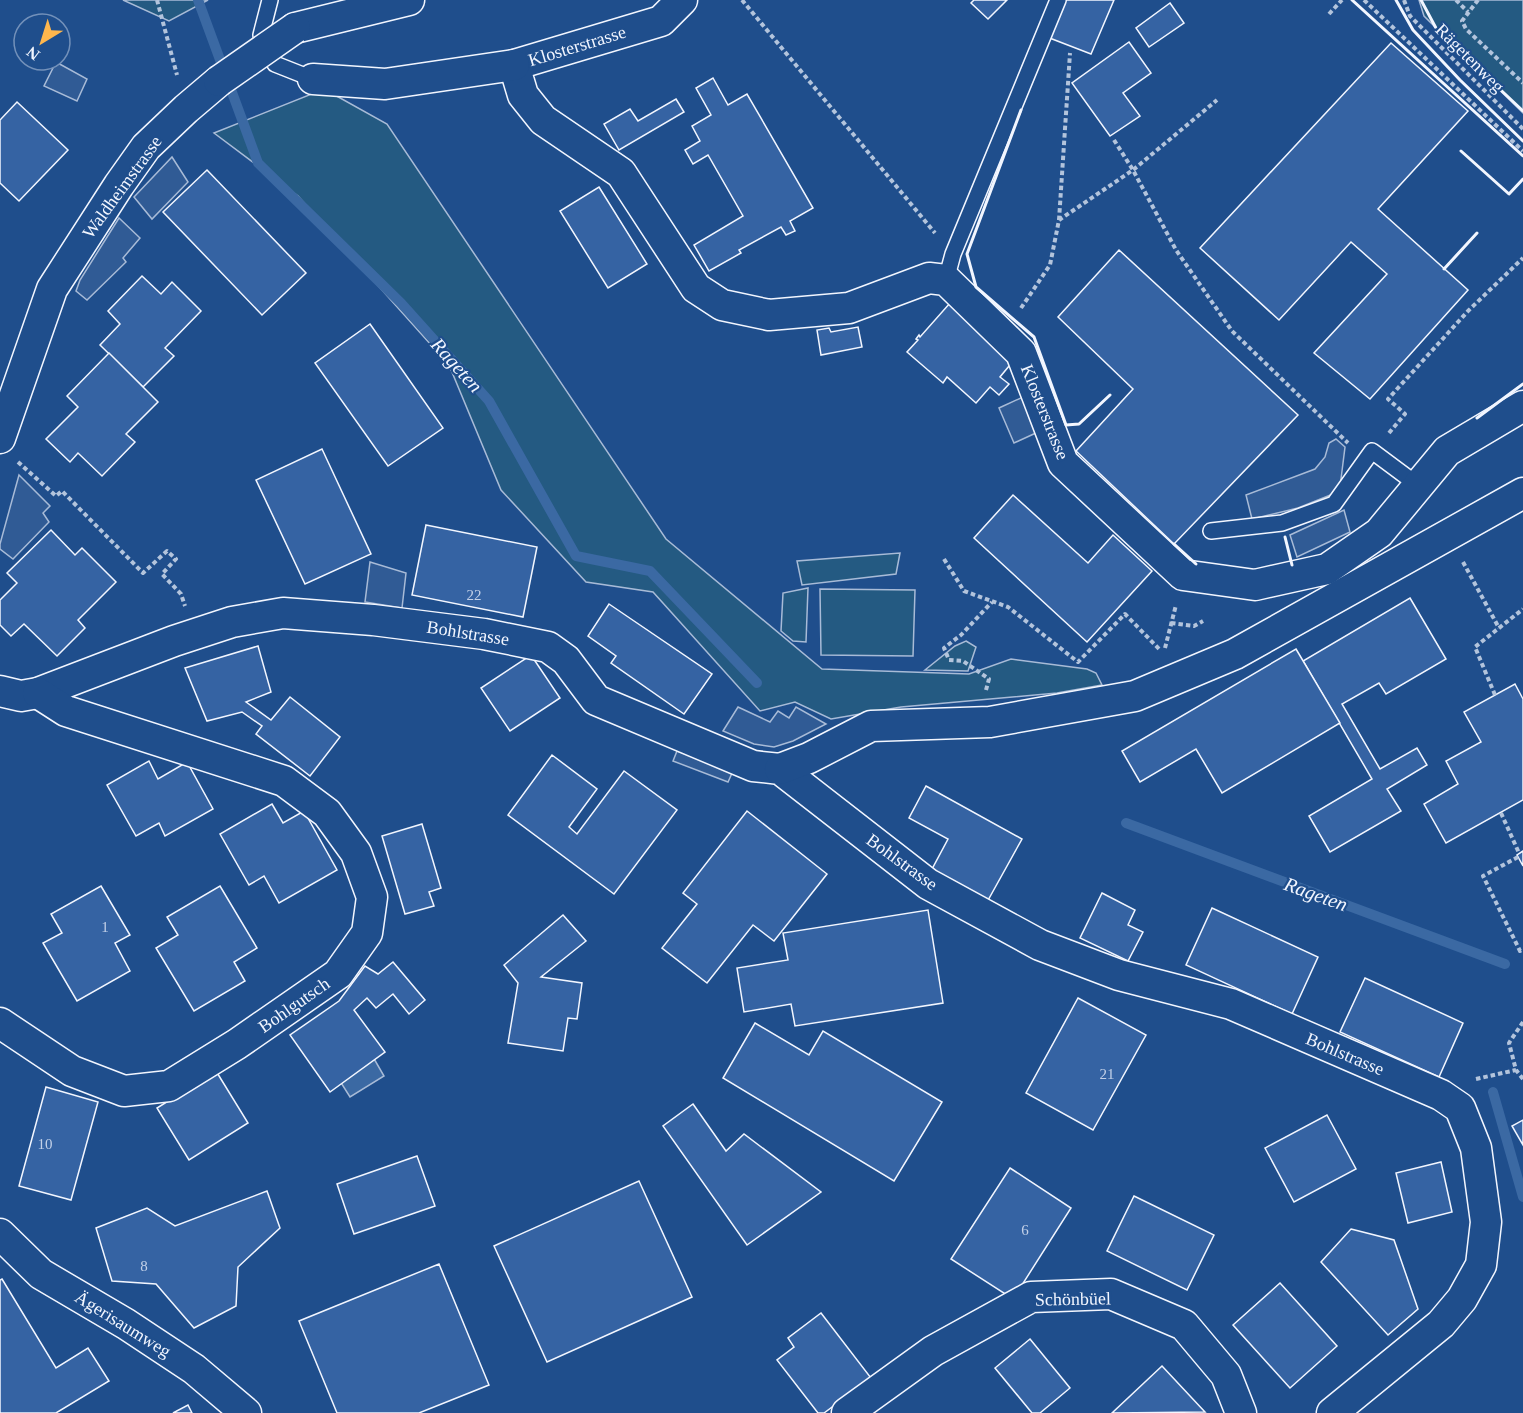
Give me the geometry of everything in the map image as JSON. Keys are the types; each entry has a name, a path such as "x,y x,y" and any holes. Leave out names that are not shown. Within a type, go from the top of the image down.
{"street":[{"name":"Waldheimstrasse","path":"9,450 52,289 146,147 219,81 295,28 409,0"},
{"name":"Klosterstrasse","path":"682,0 661,21 514,65 523,96 543,120 621,173 696,288 722,305 769,315 849,308 928,278 950,267 1021,353 1063,463 1183,575"},
{"path":"306,76 385,84 514,65"},
{"path":"1183,575 1255,585 1327,568 1379,533 1448,451 1523,406"},
{"path":"780,769 809,758 870,726 990,722 1136,696 1235,654 1523,493"},
{"name":"Bohlstrasse","path":"0,691 21,696 38,693 174,641 232,622 283,613 373,620 484,634 548,647 566,660 596,700 753,766 780,769 928,884 1040,945 1119,975 1231,1004 1441,1095 1460,1108 1476,1148 1486,1222 1481,1265 1462,1299 1441,1323 1332,1413"},
{"name":"Bohlgutsch","path":"0,1023 72,1071 124,1091 169,1086 237,1044 338,974 367,933 372,897 357,853 327,813 284,781 66,711 38,693"},
{"name":"Ägerisaumweg","path":"0,1234 41,1274 126,1324 194,1369 246,1413"},
{"name":"Schönbüel","path":"847,1413 933,1351 1032,1297 1111,1294 1184,1325 1226,1375 1241,1413"}],"lane":[{"path":"270,0 261,35 275,64 306,76"},
{"path":"950,267 1058,0"},
{"path":"1211,531 1282,523 1334,504 1368,456 1419,486"}],"path":[{"path":"157,0 186,109"},
{"path":"742,0 950,267"},
{"path":"1329,14 1342,0"},
{"path":"1364,0 1523,151"},
{"name":"Rägetenweg","path":"1404,0 1410,16 1523,129"},
{"path":"1456,0 1468,12"},
{"path":"1478,0 1462,21 1466,29 1523,83"},
{"path":"1019,312 1050,265 1059,220 1070,53"},
{"path":"1059,220 1133,170 1217,100"},
{"path":"1114,140 1133,170 1176,250 1232,331 1344,438 1368,456 1405,414 1388,399 1468,310 1523,258"},
{"path":"9,450 56,496 62,492 143,573 167,551 176,559 162,574 181,594 188,613"},
{"path":"1461,558 1499,628"},
{"path":"944,559 964,591 1008,607 1078,662 1125,615 1164,653 1183,575"},
{"path":"985,693 989,679 963,662 949,660 944,648 961,635 992,602"},
{"path":"1496,695 1475,647 1523,609"},
{"path":"1172,623 1194,626 1203,621"},
{"path":"1501,813 1518,855 1483,876 1520,951 1523,949"},
{"path":"1523,1022 1509,1043 1516,1070 1523,1079"},
{"path":"1474,1079 1516,1070"}],"shaded area":[{"path":"123,0 208,0 169,21"},
{"path":"1419,0 1523,0 1523,113 1424,16"},
{"path":"72,71 87,79 77,101 44,86 51,72"},
{"path":"324,89 387,124 666,539 822,669 969,674 1011,659 1087,669 1096,673 1102,685 1057,693 901,707 831,719 795,702 760,711 653,592 586,582 501,490 449,365 298,196 214,133"},
{"path":"172,157 188,182 152,219 134,197"},
{"path":"119,218 140,238 123,258 126,262 87,300 76,291 80,280"},
{"path":"1023,397 1038,432 1014,443 999,408"},
{"path":"1336,439 1345,447 1340,487 1333,494 1298,508 1252,519 1246,495 1315,469 1325,457 1329,443"},
{"path":"19,475 50,506 43,513 49,522 13,559 0,549 0,544"},
{"path":"1344,510 1350,532 1297,557 1290,535"},
{"path":"900,553 896,574 802,585 797,561"},
{"path":"370,562 406,573 402,608 365,602"},
{"path":"808,588 806,642 793,641 781,631 783,593"},
{"path":"820,589 915,590 913,656 821,655"},
{"path":"966,641 976,647 968,671 925,670 955,646"},
{"path":"738,707 770,722 778,711 789,718 796,707 826,724 793,741 774,747 754,744 723,731"},
{"path":"677,751 733,771 728,782 673,761"},
{"path":"373,1057 384,1076 350,1097 338,1078"}],"building":[{"path":"974,0 1007,0 988,19 971,3"},
{"path":"1063,0 1114,0 1091,54 1047,37"},
{"path":"1170,3 1184,23 1149,47 1136,28"},
{"path":"1129,42 1151,73 1123,93 1140,116 1110,136 1072,83"},
{"path":"1391,43 1468,111 1378,209 1468,290 1370,399 1314,353 1387,274 1351,242 1279,320 1200,248"},
{"path":"713,78 728,105 747,94 813,208 790,221 795,231 786,235 781,227 739,250 741,253 709,271 694,245 743,216 708,155 693,164 685,150 700,141 692,126 711,115 696,88"},
{"path":"676,99 684,112 619,150 604,124 630,109 638,121"},
{"path":"17,102 68,150 19,201 0,183 0,120"},
{"path":"207,170 306,273 262,315 163,212"},
{"path":"599,187 647,264 608,288 560,211"},
{"path":"1119,250 1298,415 1174,544 1076,451 1133,389 1058,317"},
{"path":"142,276 161,294 172,282 201,311 165,348 174,356 143,387 100,345 120,324 108,311"},
{"path":"950,303 1014,360 1000,377 1009,384 999,395 990,387 976,403 947,377 943,383 907,352 918,340 916,339 919,335 920,337"},
{"path":"370,324 443,428 388,466 315,363"},
{"path":"858,327 862,347 821,355 817,330 829,328 831,332"},
{"path":"109,353 158,402 126,434 135,442 102,476 78,453 70,462 46,439 78,407 67,396"},
{"path":"322,449 371,554 305,584 256,480"},
{"path":"1013,495 1088,563 1113,535 1152,571 1087,642 974,538"},
{"path":"426,525 537,547 523,617 412,595"},
{"path":"51,530 75,555 82,548 116,582 78,620 85,628 57,656 24,624 11,636 0,625 0,600 17,583 7,573"},
{"path":"1410,598 1446,659 1386,694 1379,683 1342,704 1380,769 1417,748 1427,765 1387,789 1401,811 1330,852 1309,816 1372,779 1303,661"},
{"path":"609,604 712,674 684,714 611,663 616,656 588,636"},
{"path":"258,646 271,692 246,702 271,720 290,697 340,737 310,776 256,734 262,726 242,712 207,721 185,668"},
{"path":"1296,649 1340,723 1222,793 1196,749 1140,782 1122,751"},
{"path":"531,655 560,698 510,731 481,688"},
{"path":"1515,684 1523,699 1523,800 1446,843 1424,804 1458,784 1446,761 1481,742 1464,712"},
{"path":"552,755 597,789 569,827 577,834 624,771 677,810 614,894 508,815"},
{"path":"149,761 158,779 187,762 213,809 165,836 159,823 136,836 107,785"},
{"path":"926,786 1022,839 987,902 931,871 948,839 909,818"},
{"path":"272,804 283,823 304,811 337,870 279,903 264,876 249,885 220,834"},
{"path":"747,811 827,874 774,941 753,925 707,983 662,948 697,904 683,893"},
{"path":"422,824 441,888 429,892 434,906 405,914 382,836"},
{"path":"1523,851 1523,866 1517,855"},
{"path":"101,886 130,935 115,943 130,971 77,1001 43,943 62,933 51,914"},
{"path":"220,886 257,948 234,962 245,981 194,1011 156,948 178,935 167,917"},
{"path":"1102,893 1135,910 1128,925 1143,932 1128,961 1080,938"},
{"path":"1212,908 1318,957 1292,1014 1186,965"},
{"path":"928,910 943,1003 795,1026 791,1004 744,1012 737,968 788,960 783,933"},
{"path":"563,915 586,941 541,977 582,983 577,1019 568,1018 563,1051 508,1043 518,983 504,965"},
{"path":"393,962 425,1000 409,1014 393,994 376,1008 367,998 354,1010 385,1052 330,1092 290,1035 339,1001 365,966 378,974"},
{"path":"1365,978 1463,1023 1439,1077 1340,1032"},
{"path":"1078,998 1146,1035 1093,1130 1026,1093"},
{"path":"755,1023 809,1055 823,1031 942,1102 894,1181 723,1078"},
{"path":"216,1071 248,1123 189,1160 157,1108"},
{"path":"46,1087 98,1102 71,1200 19,1186"},
{"path":"693,1104 726,1151 744,1134 821,1192 747,1245 663,1126"},
{"path":"1327,1115 1356,1169 1294,1202 1265,1148"},
{"path":"1523,1120 1523,1145 1512,1126"},
{"path":"417,1156 435,1206 354,1234 337,1184"},
{"path":"1441,1162 1452,1212 1408,1223 1396,1173"},
{"path":"1010,1168 1071,1208 1013,1299 951,1259"},
{"path":"639,1181 692,1297 547,1362 494,1246"},
{"path":"267,1191 280,1228 238,1267 236,1306 194,1328 156,1284 112,1281 96,1228 147,1208 175,1226"},
{"path":"1134,1196 1214,1235 1187,1290 1107,1251"},
{"path":"1351,1229 1394,1240 1418,1309 1388,1335 1321,1262"},
{"path":"439,1264 489,1385 419,1413 337,1413 299,1321"},
{"path":"2,1279 56,1368 88,1348 109,1381 56,1413 0,1413 0,1280"},
{"path":"1280,1283 1337,1346 1290,1388 1233,1325"},
{"path":"821,1313 871,1378 824,1413 818,1413 777,1360 794,1347 788,1338"},
{"path":"1030,1339 1070,1388 1040,1413 1032,1413 995,1368"},
{"path":"1162,1366 1205,1412 1112,1413"},
{"path":"188,1405 192,1413 173,1413"}],"waterway":[{"name":"Rageten","path":"198,0 258,163 401,303 489,401 576,556 650,571 757,683"},
{"name":"Rageten","path":"1126,823 1505,964"},
{"path":"1493,1092 1523,1197"}],"wall":[{"path":"1352,0 1523,156"},
{"path":"1396,0 1413,30 1460,80 1523,141"},
{"path":"1421,0 1437,30 1523,111"},
{"path":"1021,110 967,254 976,287 1034,337 1066,425 1079,424 1110,395"},
{"path":"1461,151 1509,194 1523,179"},
{"path":"1444,269 1477,233"},
{"path":"1477,418 1523,384"},
{"path":"1285,537 1292,565"},
{"path":"1174,544 1196,564"}]}
